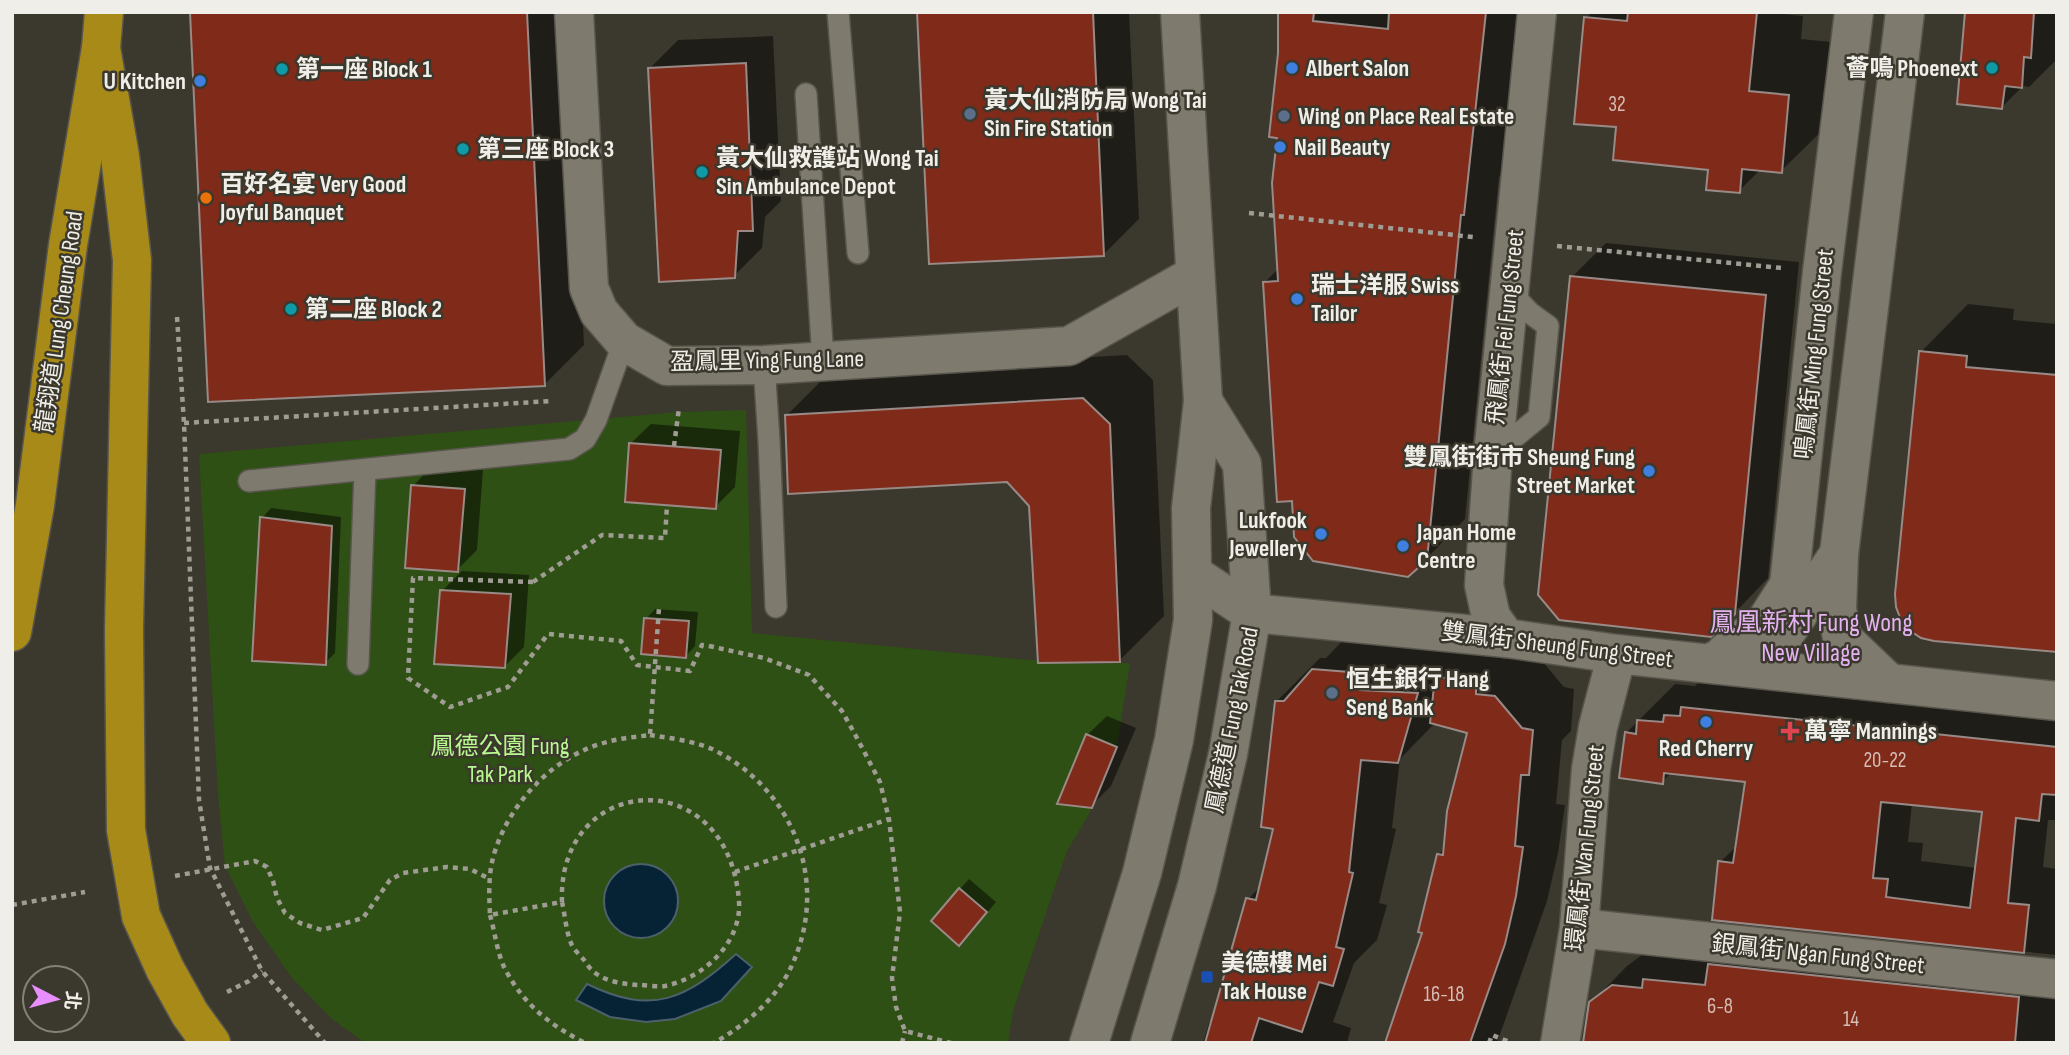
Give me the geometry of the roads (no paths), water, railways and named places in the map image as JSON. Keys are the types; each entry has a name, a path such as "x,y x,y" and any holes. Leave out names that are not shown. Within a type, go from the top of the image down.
{"highway":[{"name":"龍翔道 Lung Cheung Road","path":"12,632 35,505 68,245 102,30"},
{"path":"102,30 132,260 124,630 126,830 141,916 165,969 190,1014 211,1043"}],"street":[{"name":"盈鳳里 Ying Fung Lane","path":"574,12 589,288 599,312 624,341 667,366 764,365 1069,346 1195,275"},
{"name":"鳳德道 Fung Tak Road","path":"1089,1043 1142,873 1174,740 1193,620 1191,508 1203,401 1180,12"},
{"name":"飛鳳街 Fei Fung Street","path":"1506,638 1491,617 1484,585 1508,291 1537,12"},
{"name":"鳴鳳街 Ming Fung Street","path":"1711,662 1766,621 1789,585 1822,272 1854,12"},
{"name":"鳴鳳街 Ming Fung Street","path":"1889,683 1842,638 1837,609 1839,554 1905,12"},
{"name":"鳳德道 Fung Tak Road","path":"1150,1043 1197,886 1228,754 1252,613 1242,464 1203,401"},
{"path":"1711,662 1784,635 1839,554"},
{"name":"雙鳳街 Sheung Fung Street","path":"1193,574 1252,613 1506,638 1617,654 2057,701"},
{"name":"環鳳街 Wan Fung Street","path":"1560,1043 1579,928 1591,769 1598,727 1617,654"},
{"name":"銀鳳街 Ngan Fung Street","path":"1579,928 2057,979"}],"lane":[{"path":"838,12 858,253"},
{"path":"806,94 823,360"},
{"path":"249,481 569,449 585,439 596,420 624,341"},
{"path":"764,365 776,607"},
{"path":"358,664 365,470"}],"water":[{"path":"641,864 655,867 667,875 675,887 678,901 675,915 667,927 655,935 641,938 627,935 615,927 607,915 604,901 607,887 615,875 627,867"},
{"path":"736,954 752,967 721,1001 675,1019 646,1022 610,1017 576,1000 587,984 631,999 668,998 701,982"}],"place":[{"name":"Albert Salon","path":"1292,68"},
{"name":"薈鳴 Phoenext","path":"1992,68"},
{"name":"第一座 Block 1","path":"282,69"},
{"name":"U Kitchen","path":"200,81"},
{"name":"黃大仙消防局 Wong Tai Sin Fire Station","path":"970,114"},
{"name":"Wing on Place Real Estate","path":"1284,116"},
{"name":"Nail Beauty","path":"1280,147"},
{"name":"第三座 Block 3","path":"463,149"},
{"name":"黃大仙救護站 Wong Tai Sin Ambulance Depot","path":"702,172"},
{"name":"百好名宴 Very Good Joyful Banquet","path":"206,198"},
{"name":"瑞士洋服 Swiss Tailor","path":"1297,299"},
{"name":"第二座 Block 2","path":"291,309"},
{"name":"雙鳳街街市 Sheung Fung Street Market","path":"1649,471"},
{"name":"Lukfook Jewellery","path":"1321,534"},
{"name":"Japan Home Centre","path":"1403,546"},
{"name":"恒生銀行 Hang Seng Bank","path":"1332,693"},
{"name":"Red Cherry","path":"1706,722"},
{"name":"萬寧 Mannings","path":"1790,731"},
{"name":"美德樓 Mei Tak House","path":"1207,977"}],"district":[{"name":"鳳凰新村 Fung Wong New Village","path":"1811,637"}],"park label":[{"name":"鳳德公園 Fung Tak Park","path":"500,760"}]}
